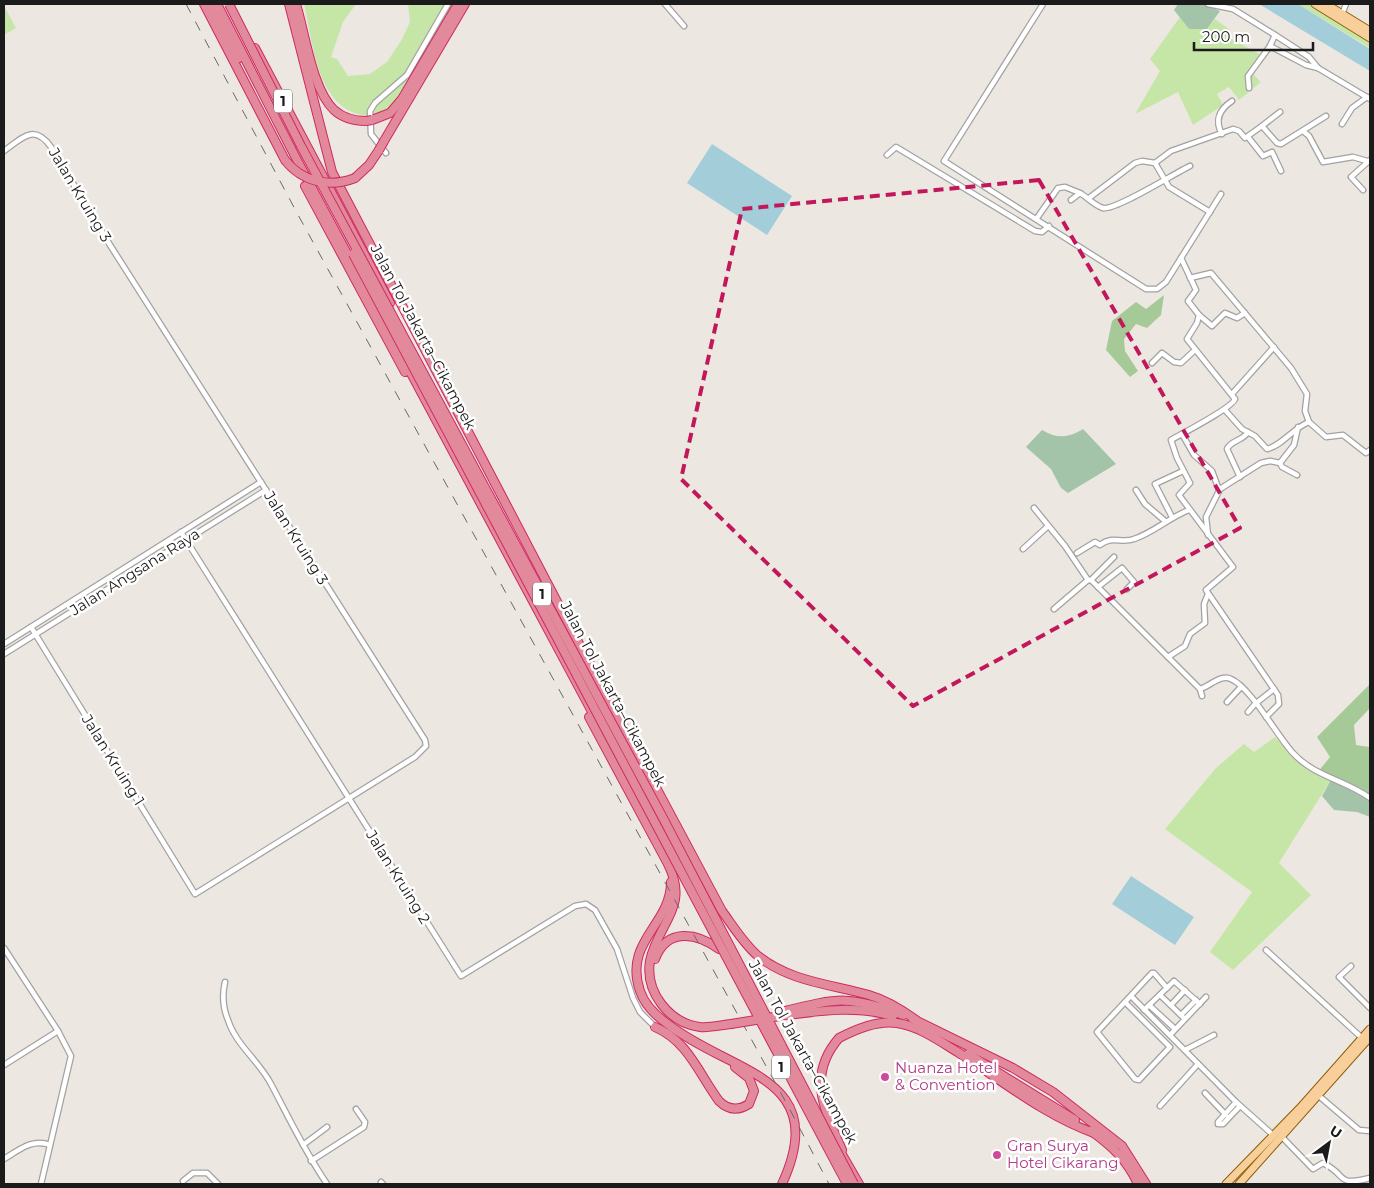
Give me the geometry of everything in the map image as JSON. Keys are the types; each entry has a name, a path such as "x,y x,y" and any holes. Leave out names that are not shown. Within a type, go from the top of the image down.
{"highway":[{"path":"204,4 285,160 300,174 316,181 332,183 355,178 383,152 384,141 465,4"},
{"path":"211,4 322,218 674,877 676,895 671,915 650,961 650,977 654,991 664,1007 686,1023 700,1027 786,1013 840,1008 866,1010 896,1016 976,1058 1094,1133 1119,1152 1129,1165 1138,1184"},
{"name":"Jalan Tol Jakarta–Cikampek","path":"217,4 297,160 845,1184"},
{"name":"1","path":"224,4 301,157 845,1184"},
{"name":"Jalan Tol Jakarta–Cikampek","path":"231,4 811,1099 859,1184"},
{"name":"1","path":"231,4 301,146 667,826 854,1184"},
{"path":"289,4 332,172 575,636 722,911 749,948 779,969 815,984 882,1000 916,1020 1013,1068 1053,1092 1122,1146 1146,1184"},
{"path":"296,4 324,96 341,114 356,121 369,121 390,113 402,98 458,4"},
{"path":"668,864 671,882 670,896 664,911 648,933 641,947 638,962 639,988 645,1002 654,1014 677,1032 768,1081 782,1095 795,1122 796,1143 794,1156 782,1184"},
{"path":"719,949 694,936 678,937 665,943 658,952 654,964 654,979 665,1002 680,1016 705,1023 731,1023"},
{"path":"786,1013 825,1001 845,999 864,1001 916,1020"},
{"path":"844,1156 824,1108 820,1086 821,1076 833,1046 839,1038 884,1023 900,1023 922,1032 964,1056 1023,1097 1070,1123 1094,1133"},
{"path":"655,1027 684,1048 722,1105 736,1109 744,1108 754,1096 753,1084 745,1074 720,1056"}],"main road":[{"path":"1315,4 1370,38"},
{"path":"1326,4 1370,31"},
{"path":"1226,1184 1300,1108 1370,1029"},
{"path":"1238,1184 1370,1037"},
{"path":"1238,1184 1288,1126 1316,1098"},
{"path":"1288,1126 1300,1108"}],"street":[{"path":"383,152 370,134 370,111 376,103 407,75 448,4"},
{"path":"664,4 684,26"},
{"path":"1043,4 944,161 1037,218 1146,289 1162,286 1221,194"},
{"path":"1208,4 1233,9 1309,57 1318,68"},
{"path":"1342,14 1346,4"},
{"path":"1249,88 1248,76 1270,46 1275,35"},
{"path":"1270,46 1306,65 1318,68 1369,98 1352,108 1342,124"},
{"path":"1222,134 1217,125 1218,119 1223,108 1232,101"},
{"path":"1089,198 1135,163 1142,161 1155,163 1171,151 1206,137 1235,129 1244,138 1248,137 1280,112"},
{"path":"1262,126 1279,144 1326,116"},
{"path":"1303,131 1309,136 1323,162 1353,158 1369,161"},
{"name":"Jalan Kruing 3","path":"4,151 30,134 36,133 46,139 425,740 426,746 421,753 195,894"},
{"path":"1248,137 1263,156 1272,152 1281,172"},
{"path":"887,154 896,147 1035,231 1042,232 1049,226"},
{"path":"1363,190 1351,177 1369,161"},
{"path":"1155,163 1169,186 1210,212"},
{"path":"1037,218 1058,188 1065,187 1080,193 1100,206 1107,208 1131,198 1190,166"},
{"path":"1071,200 1080,193"},
{"path":"1181,258 1196,290 1188,301 1211,326 1225,314 1237,318 1245,313"},
{"path":"1190,278 1211,273 1274,347 1307,394 1305,411 1309,422 1326,437 1343,435 1366,452 1370,450"},
{"path":"1199,315 1197,323 1187,338 1232,394 1235,399 1234,404 1170,442 1190,483 1180,495 1233,568 1207,588 1208,594 1278,695 1279,704 1266,717"},
{"path":"1232,394 1274,347"},
{"path":"1152,363 1162,354 1176,363 1180,363 1195,350"},
{"path":"1225,410 1242,429 1267,449 1277,445 1298,427 1309,422"},
{"path":"1280,463 1294,445 1298,427"},
{"path":"1240,477 1227,449 1248,432"},
{"path":"1182,434 1194,456 1212,470 1219,490"},
{"path":"1208,536 1205,518 1219,490 1264,462 1280,463"},
{"path":"1280,463 1282,467 1297,475"},
{"path":"1172,517 1155,484 1183,471"},
{"name":"Jalan Angsana Raya","path":"4,644 261,482"},
{"name":"Jalan Angsana Raya","path":"4,654 266,490"},
{"path":"1136,490 1145,504 1165,521"},
{"path":"1034,508 1047,527 1065,546 1089,580 1200,689 1202,696"},
{"path":"1077,553 1095,542 1100,544 1108,539 1135,539 1172,517 1190,510"},
{"path":"1023,549 1047,527"},
{"name":"Jalan Kruing 2","path":"181,532 461,976 575,906 586,904 594,910 618,949 632,998 640,1012 655,1027"},
{"path":"1054,609 1114,557"},
{"path":"1098,587 1122,568 1134,582 1127,588"},
{"path":"1168,657 1185,646 1191,633 1205,623 1204,604 1208,594"},
{"name":"Jalan Kruing 1","path":"31,627 195,894"},
{"path":"1200,689 1226,677 1241,687 1290,750 1302,761 1324,776 1344,782 1370,798"},
{"path":"1227,702 1241,687"},
{"path":"1248,712 1274,689"},
{"path":"4,948 58,1031 71,1056 41,1184"},
{"path":"1266,950 1362,1038"},
{"path":"1351,966 1339,977 1370,1008"},
{"path":"1125,1002 1170,1047 1139,1080 1135,1079 1096,1033 1153,972 1167,988"},
{"path":"1144,1010 1175,981 1198,1002"},
{"path":"225,982 224,1000 228,1020 236,1037 271,1084 311,1161 327,1184"},
{"path":"1170,1005 1185,990"},
{"path":"1160,995 1183,1017"},
{"path":"1130,996 1238,1104 1273,1135"},
{"path":"1170,1035 1183,1017 1206,997"},
{"path":"1149,1005 1175,1029"},
{"path":"4,1065 58,1031"},
{"path":"1185,1050 1214,1035"},
{"path":"1160,1106 1198,1064"},
{"path":"1205,1093 1227,1115 1238,1104"},
{"path":"1316,1098 1359,1130 1370,1131"},
{"path":"311,1161 364,1127 365,1122 356,1109"},
{"path":"303,1145 327,1127"},
{"path":"1282,1137 1313,1169 1324,1163 1334,1168 1340,1178 1347,1182 1370,1178"},
{"path":"4,1160 32,1143 41,1141 50,1145"},
{"path":"183,1181 194,1173 207,1173 218,1184"}],"highlighted area":[{"path":"1039,180 1240,528 913,706 681,479 742,209"}],"green space":[{"path":"304,4 356,4 343,22 331,57 337,59 348,76 370,74 387,62 401,41 410,22 408,4 454,4 422,62 397,100 384,111 368,116 347,109 335,99 326,86 314,53"},
{"path":"1178,4 1203,4 1220,11 1207,29 1189,29 1174,10"},
{"path":"1298,4 1315,4 1370,38 1370,48"},
{"path":"4,6 16,28 4,35"},
{"path":"1180,17 1189,29 1207,29 1215,19 1230,30 1230,38 1261,55 1249,70 1261,82 1239,100 1229,87 1217,94 1223,105 1193,125 1178,92 1135,114 1160,71 1150,59"},
{"path":"1164,295 1161,315 1147,328 1136,324 1124,339 1125,351 1138,371 1130,377 1106,350 1112,321 1136,302 1146,309"},
{"path":"1083,429 1116,464 1068,493 1061,488 1051,469 1026,447 1042,430 1053,435 1067,436"},
{"path":"1370,684 1370,708 1354,725 1356,745 1370,747 1370,798 1317,773 1330,757 1317,737"},
{"path":"1275,737 1294,756 1332,778 1279,863 1311,895 1233,970 1210,952 1252,892 1165,829 1216,768 1244,744 1254,752"},
{"path":"1332,778 1370,798 1370,817 1357,812 1334,810 1322,796"}],"water":[{"path":"1259,4 1298,4 1370,49 1370,71"},
{"path":"712,144 792,196 767,235 687,183"},
{"path":"1131,876 1194,917 1175,945 1112,904"}],"waterway":[{"path":"1349,48 1370,61"}],"railway":[{"path":"186,4 297,213 788,1106 829,1184"}],"place":[{"name":"Nuanza Hotel & Convention","path":"885,1077"},
{"name":"Gran Surya Hotel Cikarang","path":"997,1155"}]}
